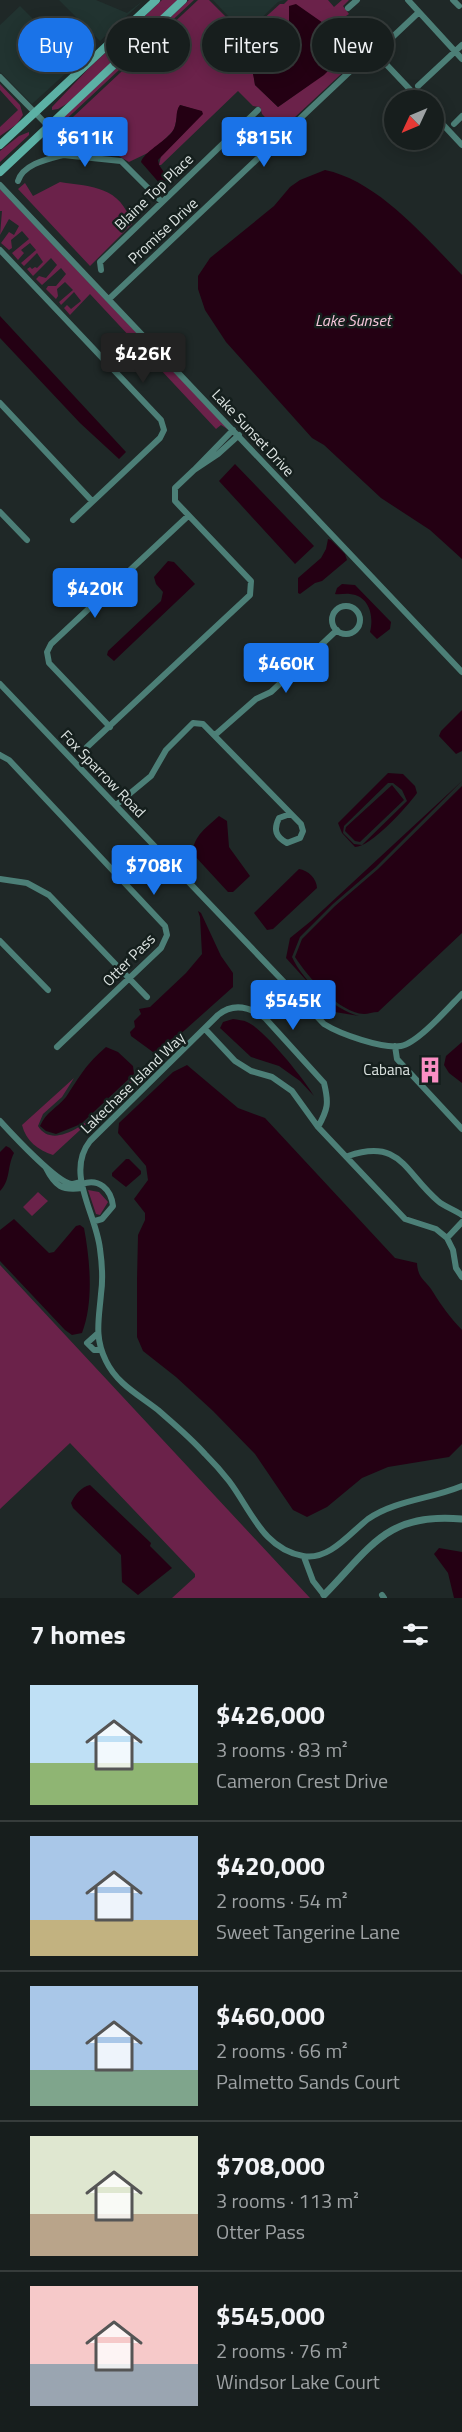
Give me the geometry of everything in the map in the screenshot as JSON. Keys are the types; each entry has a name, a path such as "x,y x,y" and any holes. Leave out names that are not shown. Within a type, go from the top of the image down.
{"main road":[{"path":"0,145 156,0"},
{"path":"157,18 176,0"},
{"path":"164,18 183,0"},
{"path":"0,172 107,72"}],"street":[{"path":"348,8 357,0"},
{"path":"408,0 462,59"},
{"path":"453,0 459,6"},
{"path":"394,36 418,13"},
{"path":"418,86 462,45"},
{"name":"Promise Drive","path":"109,299 361,61 372,57 384,62 411,90"},
{"path":"0,77 55,133 63,154"},
{"name":"Blaine Top Place","path":"101,270 100,261 258,110"},
{"path":"454,124 462,116"},
{"path":"444,126 462,145"},
{"path":"18,181 20,174 28,168 63,154 121,161 161,201"},
{"name":"Lake Sunset Drive","path":"0,184 462,672"},
{"path":"0,250 163,423 164,430 160,438 73,520"},
{"path":"0,403 92,501"},
{"path":"87,747 250,595 251,581 188,516 175,501 173,494 175,488 236,433"},
{"path":"2,516 27,540"},
{"path":"110,727 49,663 46,652 51,644 188,516"},
{"path":"347,606 356,610 360,618 356,630 344,634 337,630 333,621 338,609 347,606"},
{"path":"215,735 256,699 271,692 337,630"},
{"name":"Fox Sparrow Road","path":"0,684 324,1024 339,1033 395,1046"},
{"path":"116,805 151,776 166,750 193,723 203,724 215,735 301,824 303,831 300,838 287,843 275,832 279,818 290,814"},
{"name":"Otter Pass","path":"0,755 9,760 165,926 167,936 165,943 57,1047"},
{"path":"0,879 27,883 50,895 147,997"},
{"path":"0,941 48,990"},
{"path":"462,994 416,1038 402,1046 395,1046 396,1059 462,1129"},
{"path":"205,1029 218,1015 230,1008 240,1007 254,1010 266,1018 324,1083 327,1109 318,1127"},
{"name":"Lakechase Island Way","path":"304,1557 275,1545 264,1535 229,1481 205,1454 157,1410 124,1385 106,1363 97,1334 101,1282 100,1250 95,1221 82,1185 80,1162 82,1153 90,1141 205,1029 235,1061 252,1071 272,1077 292,1091 318,1127 348,1156 405,1219 436,1229 447,1238"},
{"path":"0,1121 46,1167 51,1179 59,1187 68,1190 88,1182 104,1185 112,1195 114,1206 102,1219 95,1221"},
{"path":"348,1156 367,1150 389,1153 401,1162 439,1201 462,1215"},
{"path":"462,1222 447,1238 453,1250 456,1268 462,1276"},
{"name":"Lakechase Island Way","path":"97,1334 87,1342 94,1350 101,1350"},
{"path":"462,1486 445,1493 390,1507 369,1519 333,1549 304,1557 308,1571 324,1595 378,1539 400,1526 430,1517 462,1520"}],"shaded area":[{"path":"59,0 96,0 127,13 144,0 125,18 106,18 106,35 100,41 94,35 94,18 77,18"},
{"path":"162,0 178,0 159,18 143,18"},
{"path":"189,0 194,0 175,18 170,18"},
{"path":"198,0 209,0 227,18 202,18 202,72 253,72 255,85 278,107 309,85 316,72 343,72 279,132 262,114 260,107 253,106 238,91 161,165 159,165 161,156 183,134 200,111 180,105 174,130 154,150 129,162 117,155 66,151 58,131 121,72 190,72 190,18 179,18"},
{"path":"213,0 284,0 278,2 261,18 230,18"},
{"path":"288,0 328,0 334,7 342,0 349,0 343,6 349,14 346,16 348,18 312,18 289,6 289,18 264,18"},
{"path":"20,6 32,18 18,18 18,72 67,72 32,104 0,72 0,25"},
{"path":"106,52 106,67 68,103 52,110 52,107 85,72 94,72 94,63"},
{"path":"112,72 117,72 59,126 55,125"},
{"path":"0,84 20,105 23,115 17,124 0,136 0,127 18,110 0,90"},
{"path":"29,132 29,135 0,162 0,151 19,136"},
{"path":"60,182 94,187 113,195 127,211 132,224 90,266 18,189 25,183 33,196"},
{"path":"0,189 229,430 221,425 216,429 90,294 70,315 64,308 67,305 71,309 81,301 74,292 61,305 59,302 73,290 65,282 57,289 56,299 46,289 48,286 56,286 66,274 61,268 42,285 36,279 39,276 46,278 57,265 51,258 33,276 27,269 37,268 43,262 37,253 24,266 21,263 36,250 30,243 21,250 24,253 18,260 12,253 29,239 22,231 11,240 12,248 9,250 1,243 9,232 14,235 19,226 9,219 0,235 2,211 0,211"},
{"path":"137,1074 131,1083 53,1155 38,1148 26,1136 22,1125 74,1078 62,1097 43,1114 38,1126 48,1135 60,1135 90,1120"},
{"path":"88,1190 99,1192 108,1202 100,1215 96,1214"},
{"path":"38,1192 48,1201 32,1216 23,1207"},
{"path":"0,1265 310,1598 172,1598 195,1577 195,1574 70,1443 0,1509"}],"water":[{"path":"296,4 316,18 312,18 312,72 327,72 278,107 255,85 253,72 300,72 300,18 289,18 289,6"},
{"path":"180,105 202,111 203,114 158,160 168,178 161,185 141,162 146,154 172,132"},
{"name":"Lake Sunset","path":"325,170 345,176 382,198 400,212 462,275 462,559 430,530 381,498 324,445 312,438 226,342 205,310 198,289 198,276 210,258 274,206 290,187 300,180"},
{"path":"0,316 126,452 119,459 80,423 0,338"},
{"path":"235,464 314,546 295,564 219,481"},
{"path":"328,539 345,554 347,560 322,581 298,593 298,578 321,558"},
{"path":"168,561 174,562 195,584 114,661 107,655 108,651 161,601 163,592 156,584 154,577"},
{"path":"342,584 355,585 391,622 390,629 377,639 370,632 371,614 366,603 357,596 335,594 337,588"},
{"path":"462,710 462,751 456,754 439,736 441,731"},
{"path":"388,773 403,774 415,786 417,793 405,807 379,834 362,845 355,847 342,833 338,823","holes":["388,783 393,783 402,790 407,801 362,845 354,844 343,833 344,826"]},
{"path":"462,781 376,867 333,904 300,937 292,957 303,975 329,1001 359,1016 335,1012 286,958 290,938"},
{"path":"392,785 404,800 360,842 355,841 345,831 346,827"},
{"path":"462,786 462,933 378,1012 364,1014 344,1007 334,1001 307,974 295,957 302,939 335,906 378,869"},
{"path":"219,816 227,821 229,847 250,876 233,892 228,892 193,854 198,837"},
{"path":"299,869 311,876 317,888 273,929 267,930 254,913"},
{"path":"198,911 221,956 233,973 233,987 157,1055 131,1036 130,1032 135,1027 134,1021 141,1014 139,1009 150,1007 186,973 202,954"},
{"path":"233,1019 247,1022 263,1034 293,1067 314,1096 300,1081 279,1066 251,1057 220,1028 223,1022"},
{"path":"462,1042 462,1083 449,1073 444,1065 446,1056"},
{"path":"106,1047 118,1052 133,1066 134,1074 81,1124 56,1134 46,1131 40,1126 45,1117 66,1097 88,1065"},
{"path":"187,1065 238,1108 265,1118 395,1258 417,1263 421,1276 446,1312 462,1330 462,1444 449,1457 388,1467 362,1478 327,1507 307,1517 293,1510 255,1454 213,1411 143,1351 137,1337 137,1279 138,1235 145,1220 145,1213 134,1199 148,1180 146,1166 118,1133 119,1123 173,1072"},
{"path":"6,1146 14,1153 6,1182 0,1191 0,1152"},
{"path":"126,1159 129,1159 141,1171 141,1174 126,1187 112,1176 112,1173"},
{"path":"14,1219 49,1253 54,1252 76,1226 80,1225 84,1228 90,1281 86,1321 82,1333 72,1335 65,1330 0,1261 0,1230"},
{"path":"90,1485 151,1543 150,1546 172,1568 138,1595 122,1582 121,1555 73,1508 71,1503 76,1494"},
{"path":"439,1548 462,1552 462,1598 454,1598 448,1573 434,1554"}],"place":[{"name":"Cabana","path":"430,1070"}]}
